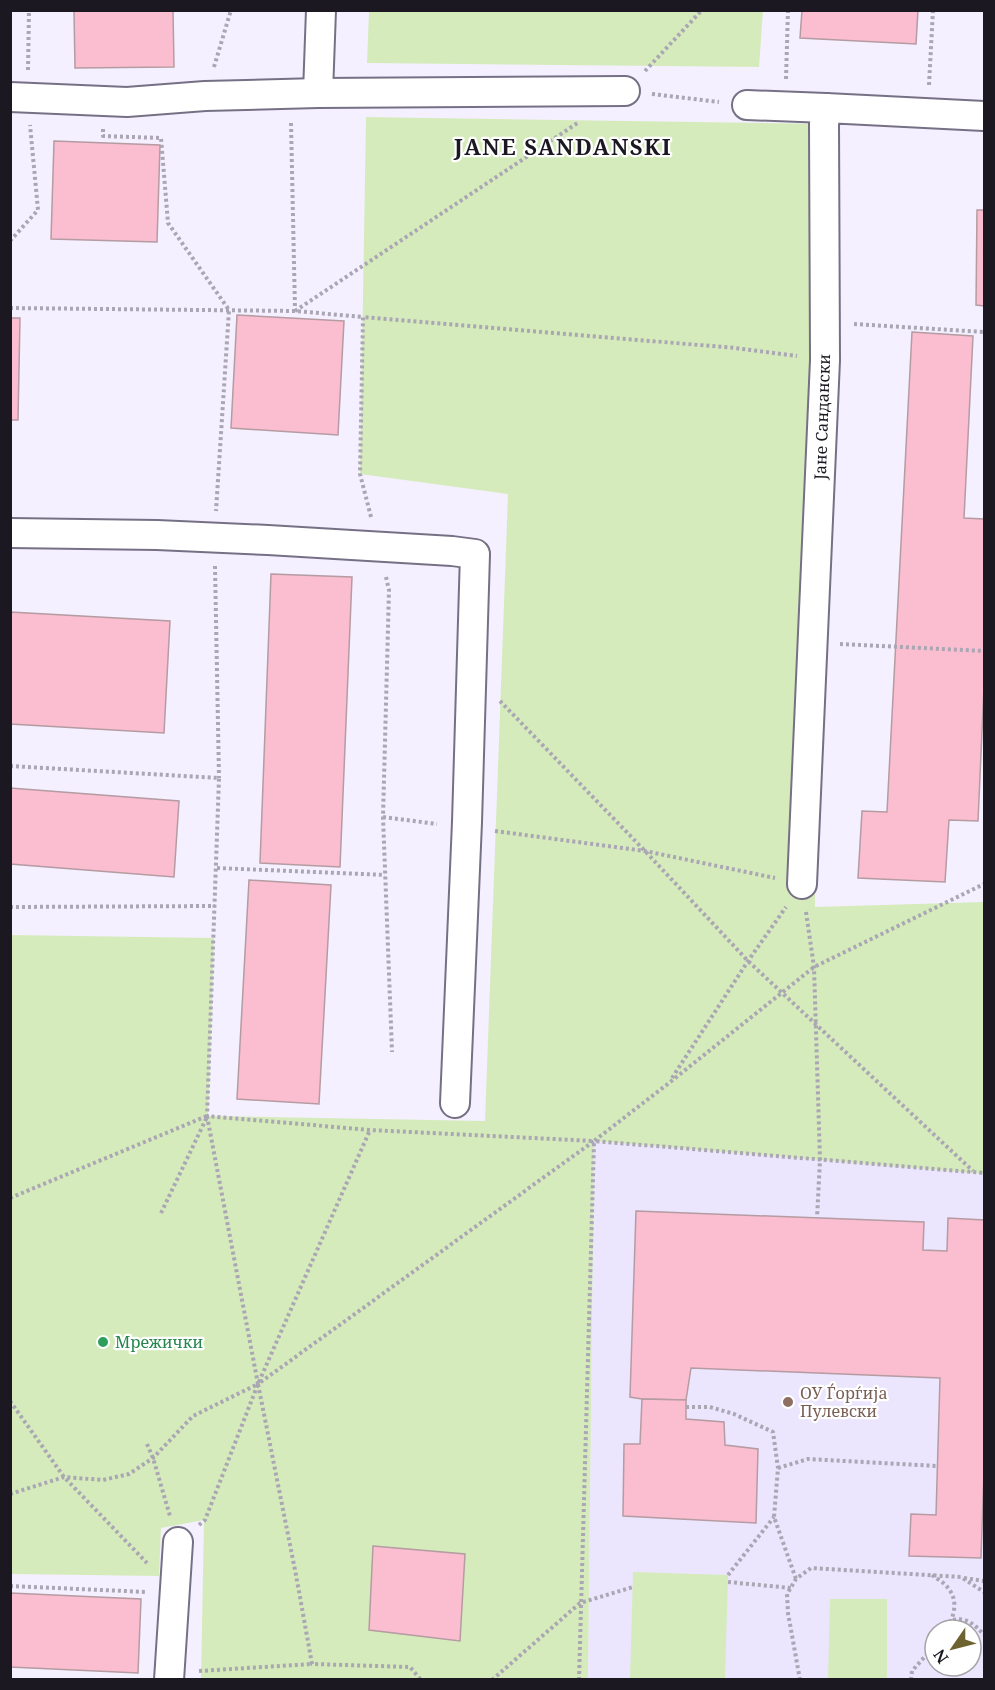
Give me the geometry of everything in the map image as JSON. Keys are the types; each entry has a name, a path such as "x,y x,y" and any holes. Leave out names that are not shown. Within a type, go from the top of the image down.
{"street":[{"path":"304,94 321,10"},
{"path":"19,98 127,102 205,96 625,91"},
{"path":"747,105 984,116"},
{"name":"Јане Сандански","path":"802,884 825,360 824,124 826,108"},
{"path":"10,533 214,538 475,554 467,828 455,1103"},
{"path":"169,1676 178,1542"}],"path":[{"path":"10,241 38,210 19,98 29,10"},
{"path":"205,96 231,10"},
{"path":"625,91 702,10"},
{"path":"785,107 788,10"},
{"path":"928,113 933,10"},
{"path":"625,91 747,105"},
{"path":"295,311 304,94"},
{"path":"104,101 103,136 161,138 168,223 229,310 214,538 219,778 207,1116 312,1664"},
{"path":"295,311 587,116"},
{"path":"10,308 295,311 735,348 825,360"},
{"path":"360,474 363,317"},
{"path":"825,322 984,332"},
{"path":"389,590 383,817 392,1052"},
{"path":"812,643 984,651"},
{"path":"499,700 748,961 974,1171"},
{"path":"10,766 219,778"},
{"path":"383,817 645,851 802,884"},
{"path":"217,868 385,875"},
{"path":"669,1083 748,961 802,884"},
{"path":"802,884 814,967 820,1160 817,1218"},
{"path":"10,1494 64,1477 104,1480 129,1474 153,1458 193,1416 258,1384 594,1141 814,967 984,884"},
{"path":"10,907 215,906"},
{"path":"161,1213 207,1116"},
{"path":"10,1198 207,1116 370,1130 594,1141 984,1173"},
{"path":"147,1444 178,1542 205,1520 258,1384 370,1130"},
{"path":"579,1680 594,1141"},
{"path":"10,1401 64,1477 175,1593"},
{"path":"686,1407 710,1407 734,1414 773,1432 778,1468 774,1516 795,1579"},
{"path":"778,1468 808,1459 938,1466"},
{"path":"728,1575 774,1516"},
{"path":"800,1680 788,1613 787,1594 795,1579 811,1568 961,1577 984,1581"},
{"path":"932,1575 949,1588 955,1603 952,1618"},
{"path":"961,1577 984,1592"},
{"path":"728,1582 790,1588"},
{"path":"10,1586 175,1593"},
{"path":"492,1680 580,1603 633,1587"},
{"path":"911,1680 912,1671 923,1659"},
{"path":"169,1676 312,1664 410,1667 421,1680"}],"shaded area":[{"name":"ОУ Ѓорѓија Пулевски","path":"594,1141 984,1174 984,1679 588,1680"}],"green space":[{"path":"369,10 763,11 759,67 367,63"},
{"path":"366,117 824,124 815,907 984,902 984,1174 594,1141 588,1679 201,1679 204,1520 161,1528 159,1576 11,1574 11,935 214,938 208,1116 485,1121 508,494 360,474"},
{"path":"633,1572 728,1575 725,1679 630,1679"},
{"path":"830,1599 887,1599 887,1679 828,1679"}],"building":[{"path":"74,10 173,10 174,67 75,68"},
{"path":"802,10 918,10 916,44 800,38"},
{"path":"54,141 160,145 157,242 51,239"},
{"path":"977,210 984,210 984,306 976,305"},
{"path":"237,315 344,321 338,435 231,428"},
{"path":"10,318 20,318 18,420 10,420"},
{"path":"912,332 973,336 964,518 984,519 984,687 978,821 949,820 945,882 858,878 862,811 887,812"},
{"path":"271,574 352,577 340,867 260,863"},
{"path":"10,612 170,621 164,733 10,724"},
{"path":"10,788 179,801 174,877 10,864"},
{"path":"249,880 331,885 319,1104 237,1099"},
{"path":"636,1211 924,1222 923,1250 947,1251 948,1218 984,1220 984,1472 981,1558 909,1556 911,1514 936,1515 940,1378 691,1368 686,1400 630,1397"},
{"path":"642,1399 686,1400 686,1419 724,1422 725,1445 758,1449 756,1523 623,1516 624,1444 640,1444"},
{"path":"373,1546 465,1554 460,1641 369,1630"},
{"path":"10,1593 141,1599 138,1673 10,1667"}],"place":[{"name":"Мрежички","path":"103,1342"},
{"name":"ОУ Ѓорѓија Пулевски","path":"788,1402"}],"district":[{"name":"JANE SANDANSKI","path":"563,147"}]}
